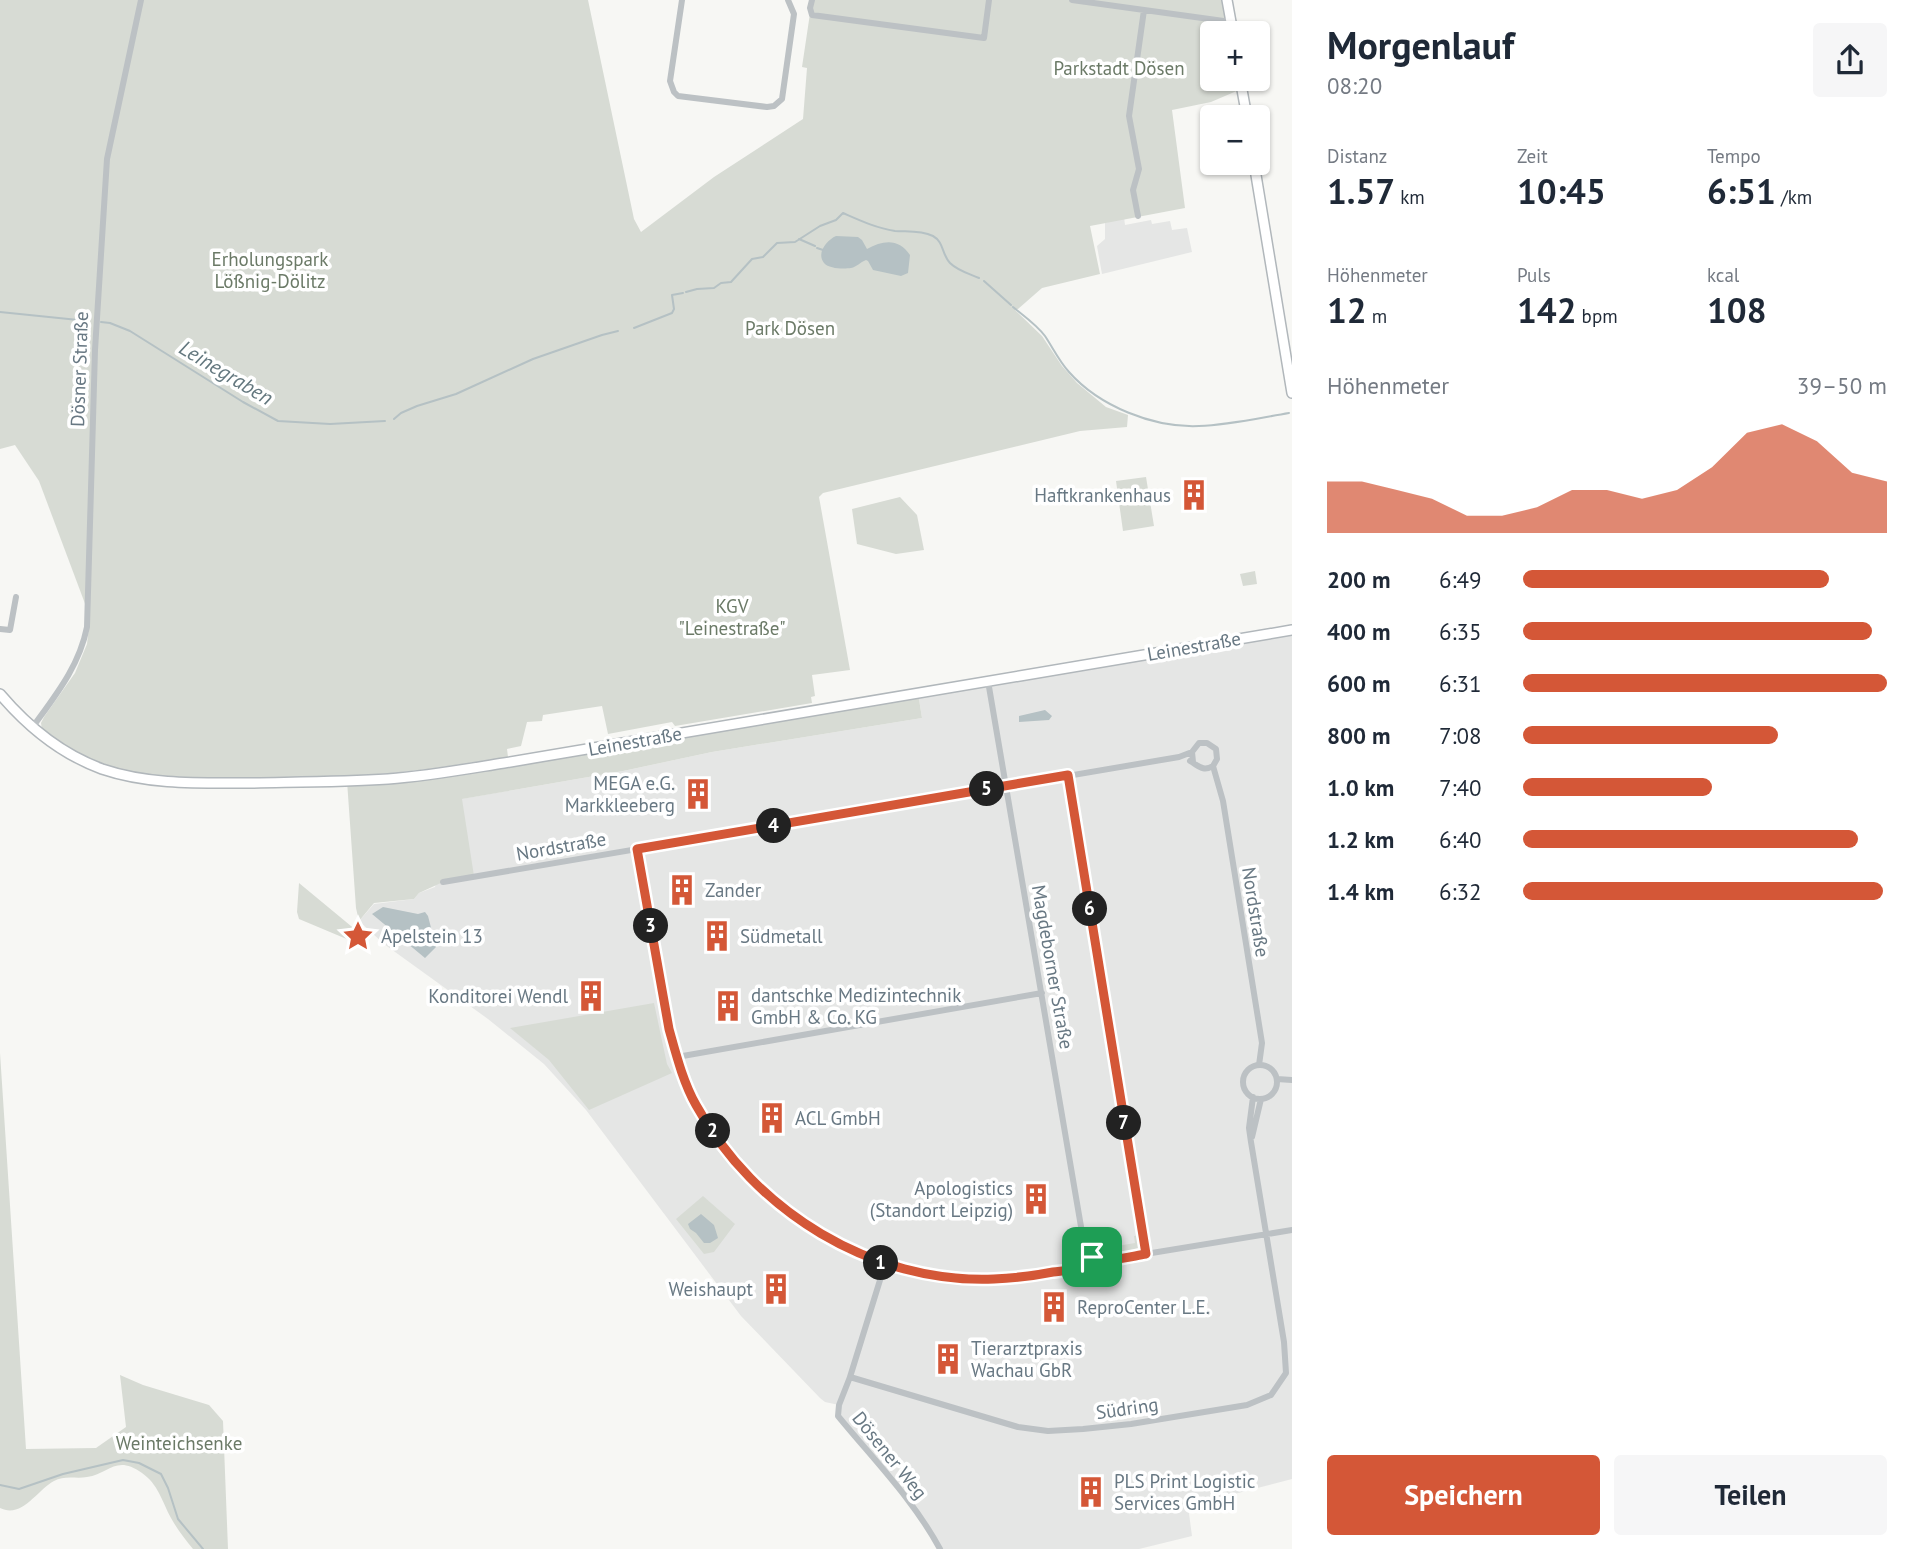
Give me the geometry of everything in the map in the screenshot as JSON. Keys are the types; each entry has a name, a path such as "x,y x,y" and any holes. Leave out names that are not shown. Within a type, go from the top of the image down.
{"main road":[{"path":"1227,0 1231,21"},
{"path":"1256,175 1292,393"},
{"name":"Leinestraße","path":"0,694 32,728 78,759 133,777 164,782 215,783 374,779 522,760 1292,630"}],"street":[{"name":"Dösner Straße","path":"32,728 73,670 84,645 87,627 94,362 107,159 141,0"},
{"path":"682,0 670,81 674,92 678,96 767,107 774,106 782,99 794,14 788,0"},
{"path":"812,0 810,8 813,15 984,38 989,0"},
{"path":"1072,0 1224,21"},
{"path":"1138,216 1133,190 1139,169 1129,116 1144,10"},
{"path":"0,629 10,630 16,597"},
{"name":"Magdeborner Straße","path":"988,681 1086,1250 1092,1257"},
{"name":"Nordstraße","path":"443,882 1181,757 1192,752 1199,743 1211,744 1216,749 1213,766 1223,802 1262,1043 1259,1065 1251,1068 1244,1077 1244,1087 1257,1098"},
{"path":"1192,752 1193,762"},
{"path":"1181,757 1201,768 1213,766"},
{"path":"1068,775 1146,1254"},
{"path":"637,849 663,997 677,1057 695,1103 719,1142 740,1168 778,1203 837,1243 885,1264 954,1278 1023,1278 1074,1268 1092,1257 1109,1260 1292,1230"},
{"path":"677,1057 1042,993"},
{"path":"1257,1098 1273,1094 1277,1086 1272,1070 1259,1065"},
{"path":"1277,1080 1292,1080"},
{"name":"Südring","path":"850,1377 997,1422 1048,1431 1132,1424 1247,1405 1271,1395 1286,1373 1284,1342 1251,1142 1257,1098"},
{"path":"850,1377 885,1264"},
{"name":"Dösener Weg","path":"850,1377 839,1405 838,1416 901,1489 940,1549"}],"shaded area":[{"path":"1124,217 1125,225 1151,220 1152,224 1170,221 1172,230 1187,228 1192,252 1102,274 1097,246 1105,239 1105,223"},
{"path":"836,236 858,237 867,249 885,242 896,243 910,255 908,273 901,276 873,270 866,260 851,268 826,265 822,259 822,251 829,240"},
{"path":"1292,630 1292,1479 1188,1506 1192,1536 1139,1549 940,1549 930,1530 838,1416 839,1405 820,1398 741,1316 586,1110 544,1064 488,1019 384,944 359,921 374,904 414,899 419,893 435,887 461,799 623,771 712,752 922,718 918,693"},
{"path":"1045,710 1052,716 1049,720 1019,722 1019,716"},
{"path":"383,907 418,914 425,912 436,947 425,958 372,914"},
{"path":"701,1214 714,1225 718,1238 710,1243 704,1243 688,1224"}],"green space":[{"path":"0,0 588,0 634,219 641,232 714,177 803,119 807,68 802,67 812,0 1223,0 1227,21 1200,21 1200,91 1237,91 1211,102 1172,110 1185,208 1090,226 1100,274 1042,288 1015,310 1042,336 1077,383 1106,407 1128,415 1127,427 1080,431 823,493 819,497 850,670 812,675 815,696 811,697 812,703 675,726 672,722 608,734 602,706 543,715 542,721 527,722 521,746 507,749 508,757 382,774 168,778 141,775 104,765 71,750 42,730 44,717 75,673 87,644 90,617 39,481 15,445 0,449"},
{"path":"1146,477 1154,526 1123,531 1116,481"},
{"path":"900,497 917,515 924,550 896,554 857,544 852,509"},
{"path":"1255,571 1257,584 1243,586 1240,574"},
{"path":"918,693 922,718 712,752 623,771 462,799 474,876 443,882 419,893 414,899 374,903 359,921 347,781 388,779"},
{"path":"299,883 357,931 349,940 299,919"},
{"path":"654,1003 667,1064 672,1073 589,1110 549,1060 510,1028"},
{"name":"Weinteichsenke","path":"0,1053 26,1449 96,1448 126,1427 120,1375 143,1385 209,1405 223,1421 228,1549 193,1549 173,1522 152,1482 126,1465 87,1477 58,1479 22,1507 15,1510 0,1508"},
{"path":"703,1196 735,1224 714,1252 704,1254 676,1219"},
{"path":"1140,1235 1141,1249 1110,1256 1106,1248 1135,1243 1134,1236"}],"waterway":[{"name":"Leinegraben","path":"686,292 714,288 721,283 731,282 752,259 763,257 777,243 795,242 820,226 836,220 843,213 881,228 933,236 950,263 979,278"},
{"path":"799,239 815,246"},
{"path":"817,248 823,250"},
{"name":"Leinegraben","path":"984,281 1011,305"},
{"name":"Leinegraben","path":"634,328 672,313 672,295 683,293"},
{"name":"Leinegraben","path":"1013,307 1042,332 1065,368 1081,384 1111,405 1146,419 1181,426 1199,426 1289,413"},
{"name":"Leinegraben","path":"0,312 88,321"},
{"name":"Leinegraben","path":"101,322 130,331 278,421 330,424 385,421"},
{"name":"Leinegraben","path":"394,419 417,406 456,394 533,359 618,331"},
{"path":"0,1485 19,1489 63,1474 123,1460 139,1463 161,1474 178,1519 203,1549"}],"place":[{"name":"Haftkrankenhaus","path":"1194,495"},
{"name":"MEGA e.G. Markkleeberg","path":"698,794"},
{"name":"Zander","path":"682,890"},
{"name":"Apelstein 13","path":"358,936"},
{"name":"Südmetall","path":"717,936"},
{"name":"Konditorei Wendl","path":"591,996"},
{"name":"dantschke Medizintechnik GmbH & Co. KG","path":"728,1006"},
{"name":"ACL GmbH","path":"772,1118"},
{"name":"Apologistics (Standort Leipzig)","path":"1036,1199"},
{"name":"Weishaupt","path":"776,1289"},
{"name":"ReproCenter L.E.","path":"1054,1307"},
{"name":"Tierarztpraxis Wachau GbR","path":"948,1359"},
{"name":"PLS Print Logistic Services GmbH","path":"1091,1492"}],"route":[{"path":"1068,775 1146,1254 1109,1260 1092,1257 1074,1268 1023,1278 974,1280 928,1274 885,1264 837,1243 799,1219 762,1190 719,1142 695,1103 677,1057 669,1029 637,849 1068,775"}],"park label":[{"name":"Parkstadt Dösen","path":"1119,68"},
{"name":"Erholungspark Lößnig-Dölitz","path":"270,270"},
{"name":"Park Dösen","path":"790,328"},
{"name":"KGV \"Leinestraße\"","path":"732,617"}]}
